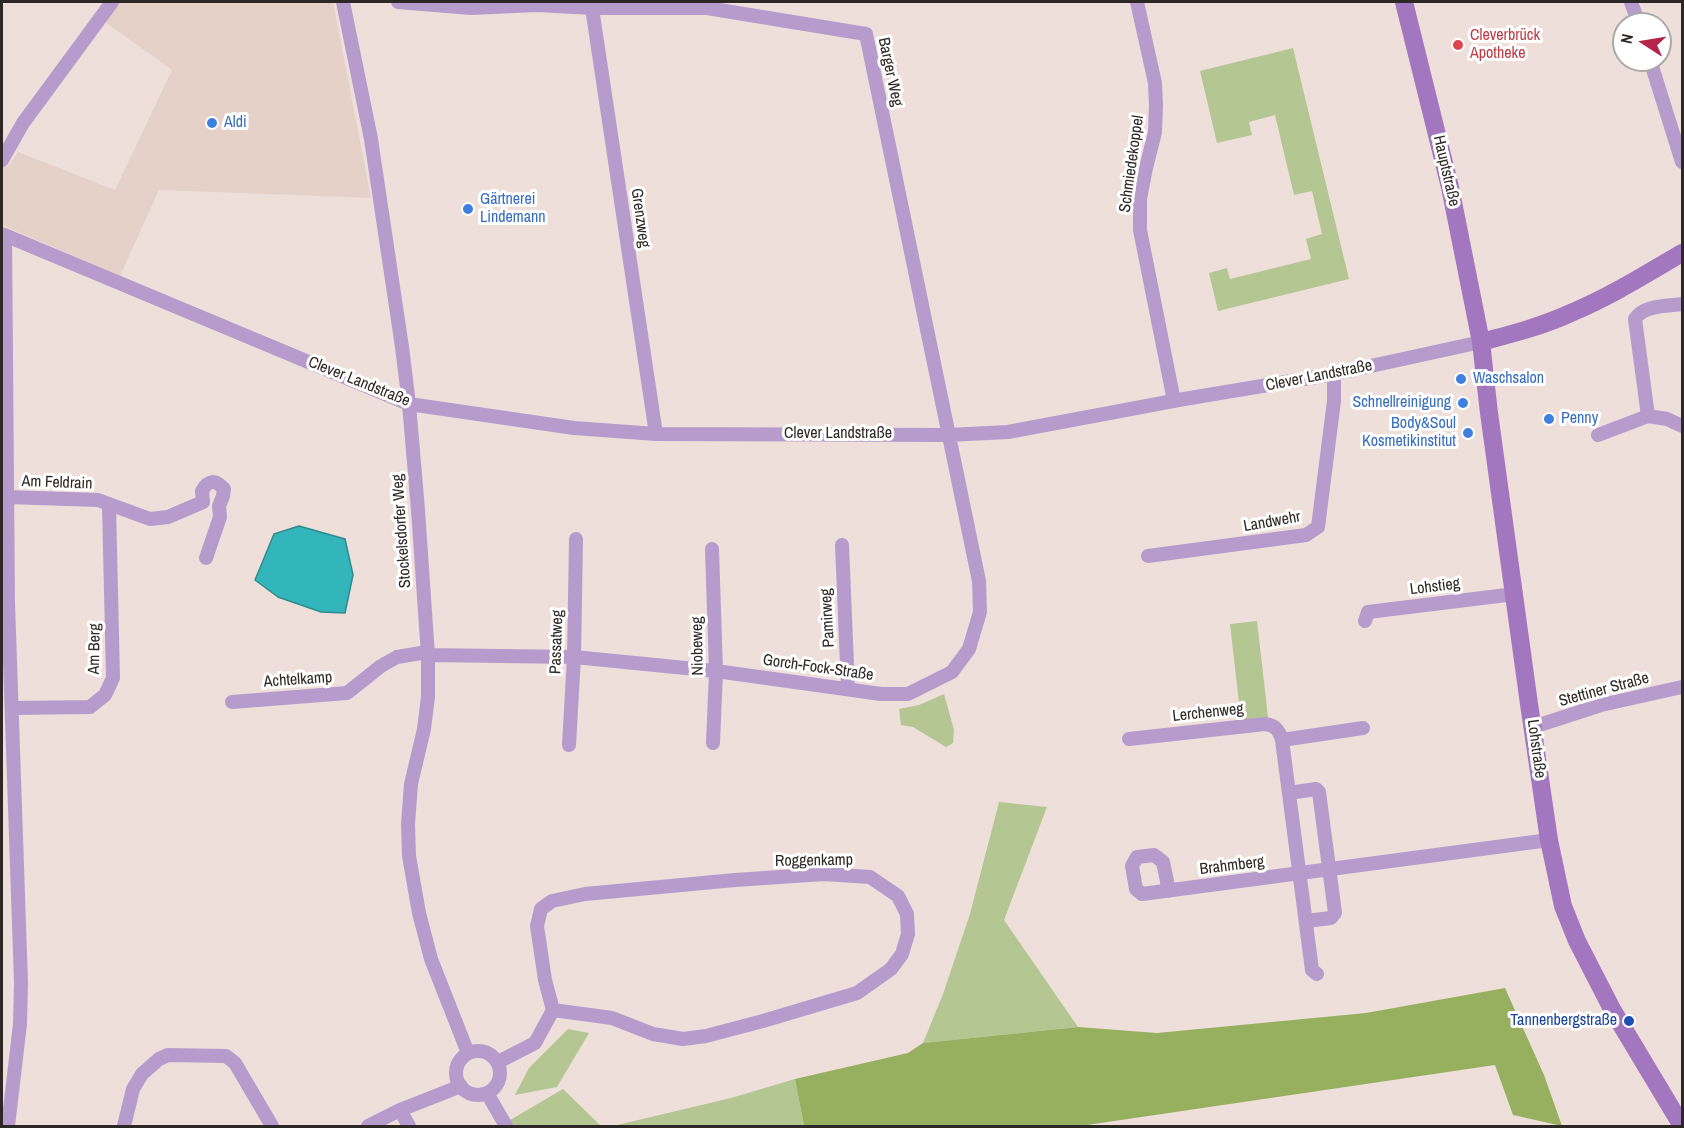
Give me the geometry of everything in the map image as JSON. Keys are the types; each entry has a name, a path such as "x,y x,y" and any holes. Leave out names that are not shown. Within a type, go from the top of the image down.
{"main road":[{"name":"Hauptstraße","path":"1404,2 1450,187 1481,342"},
{"name":"Clever Landstraße","path":"1481,342 1547,323 1573,312 1683,254"},
{"name":"Lohstraße","path":"1481,342 1549,840 1563,906 1577,941 1612,1011 1682,1126"}],"street":[{"path":"2,160 23,123 112,2"},
{"name":"Stockelsdorfer Weg","path":"343,2 371,139 402,347 418,510 428,697 424,729 411,784 408,824 409,856 419,913 431,959 468,1053"},
{"name":"Barger Weg","path":"398,2 471,8 537,5 592,8 707,5 866,34 948,435"},
{"name":"Schmiedekoppel","path":"1137,2 1155,83 1156,105 1155,132 1140,199 1140,230 1174,401"},
{"name":"Grenzweg","path":"592,8 656,434"},
{"path":"1654,72 1683,162"},
{"path":"3,234 8,603 21,983 20,1024 8,1126"},
{"name":"Clever Landstraße","path":"3,234 409,404 574,428 656,434 948,435 1008,432 1334,374 1481,342"},
{"path":"1648,416 1635,319 1638,313 1644,310 1683,304"},
{"name":"Landwehr","path":"1148,556 1306,535 1318,527 1334,401 1334,374"},
{"path":"1598,435 1648,416 1667,419 1683,426"},
{"name":"Gorch-Fock-Straße","path":"427,654 574,657 716,671 881,694 908,694 952,672 969,649 980,612 979,581 948,435"},
{"path":"206,558 220,517 219,506 224,489 212,482 206,484 202,491 203,502 219,506"},
{"name":"Am Feldrain","path":"7,497 98,500 150,519 168,517 203,502"},
{"name":"Am Berg","path":"12,708 90,707 105,695 113,678 110,505"},
{"name":"Passatweg","path":"570,745 576,539"},
{"name":"Pamirweg","path":"842,545 848,689"},
{"name":"Niobeweg","path":"712,549 716,671 713,743"},
{"name":"Lohstieg","path":"1365,621 1368,612 1515,594"},
{"name":"Achtelkamp","path":"232,702 347,693 381,666 397,657 427,654"},
{"name":"Stettiner Straße","path":"1533,727 1601,705 1683,687"},
{"name":"Lerchenweg","path":"1129,739 1264,723 1278,729 1282,740"},
{"path":"1317,974 1312,970 1282,740 1363,728"},
{"path":"1289,793 1316,789 1319,792 1330,870 1335,913 1331,918 1306,921"},
{"path":"1300,874 1549,840"},
{"name":"Roggenkamp","path":"824,874 870,877 898,896 907,914 908,934 902,954 891,969 857,993 763,1021 706,1036 683,1039 653,1035 612,1018 554,1010 545,980 537,926 541,909 552,901 585,894 824,874"},
{"name":"Brahmberg","path":"1169,891 1300,874"},
{"path":"498,1062 535,1043 554,1010"},
{"path":"474,1051 488,1053 498,1062 500,1077 493,1090 487,1094 468,1093 457,1080 458,1064 468,1053 474,1051"},
{"path":"124,1126 133,1089 137,1082 142,1074 159,1059 168,1055 226,1056 235,1063 272,1126"},
{"path":"368,1126 399,1110 461,1086"},
{"path":"487,1094 506,1126"},
{"path":"399,1110 409,1126"}],"shaded area":[{"path":"118,2 333,2 371,198 159,190 120,276 2,225 2,165 8,167 18,152 115,190 172,70 105,22"}],"green space":[{"path":"1293,48 1349,279 1218,311 1209,273 1227,268 1230,279 1311,259 1306,239 1322,234 1312,191 1294,195 1275,115 1249,122 1252,135 1217,143 1200,71"},
{"path":"1257,621 1268,717 1241,720 1230,624"},
{"path":"944,694 954,730 953,743 946,747 913,727 901,725 899,709 919,705"},
{"path":"999,802 1047,807 1004,920 1078,1027 923,1043 943,994 970,914"},
{"path":"1505,988 1544,1075 1562,1126 1513,1115 1495,1065 1084,1126 804,1126 795,1079 908,1053 923,1043 1078,1027 1157,1033 1366,1013"},
{"path":"568,1029 589,1033 557,1087 515,1095 529,1068"},
{"path":"795,1079 804,1126 613,1126 731,1098"},
{"path":"563,1089 601,1126 508,1126 505,1123"}],"water":[{"path":"299,526 345,539 353,575 345,613 321,612 278,597 255,580 274,534"}],"place":[{"name":"Cleverbrück Apotheke","path":"1458,45"},
{"name":"Aldi","path":"212,123"},
{"name":"Gärtnerei Lindemann","path":"468,209"},
{"name":"Waschsalon","path":"1461,379"},
{"name":"Schnellreinigung","path":"1463,403"},
{"name":"Penny","path":"1549,419"},
{"name":"Body&Soul Kosmetikinstitut","path":"1468,433"},
{"name":"Tannenbergstraße","path":"1629,1021"}]}
